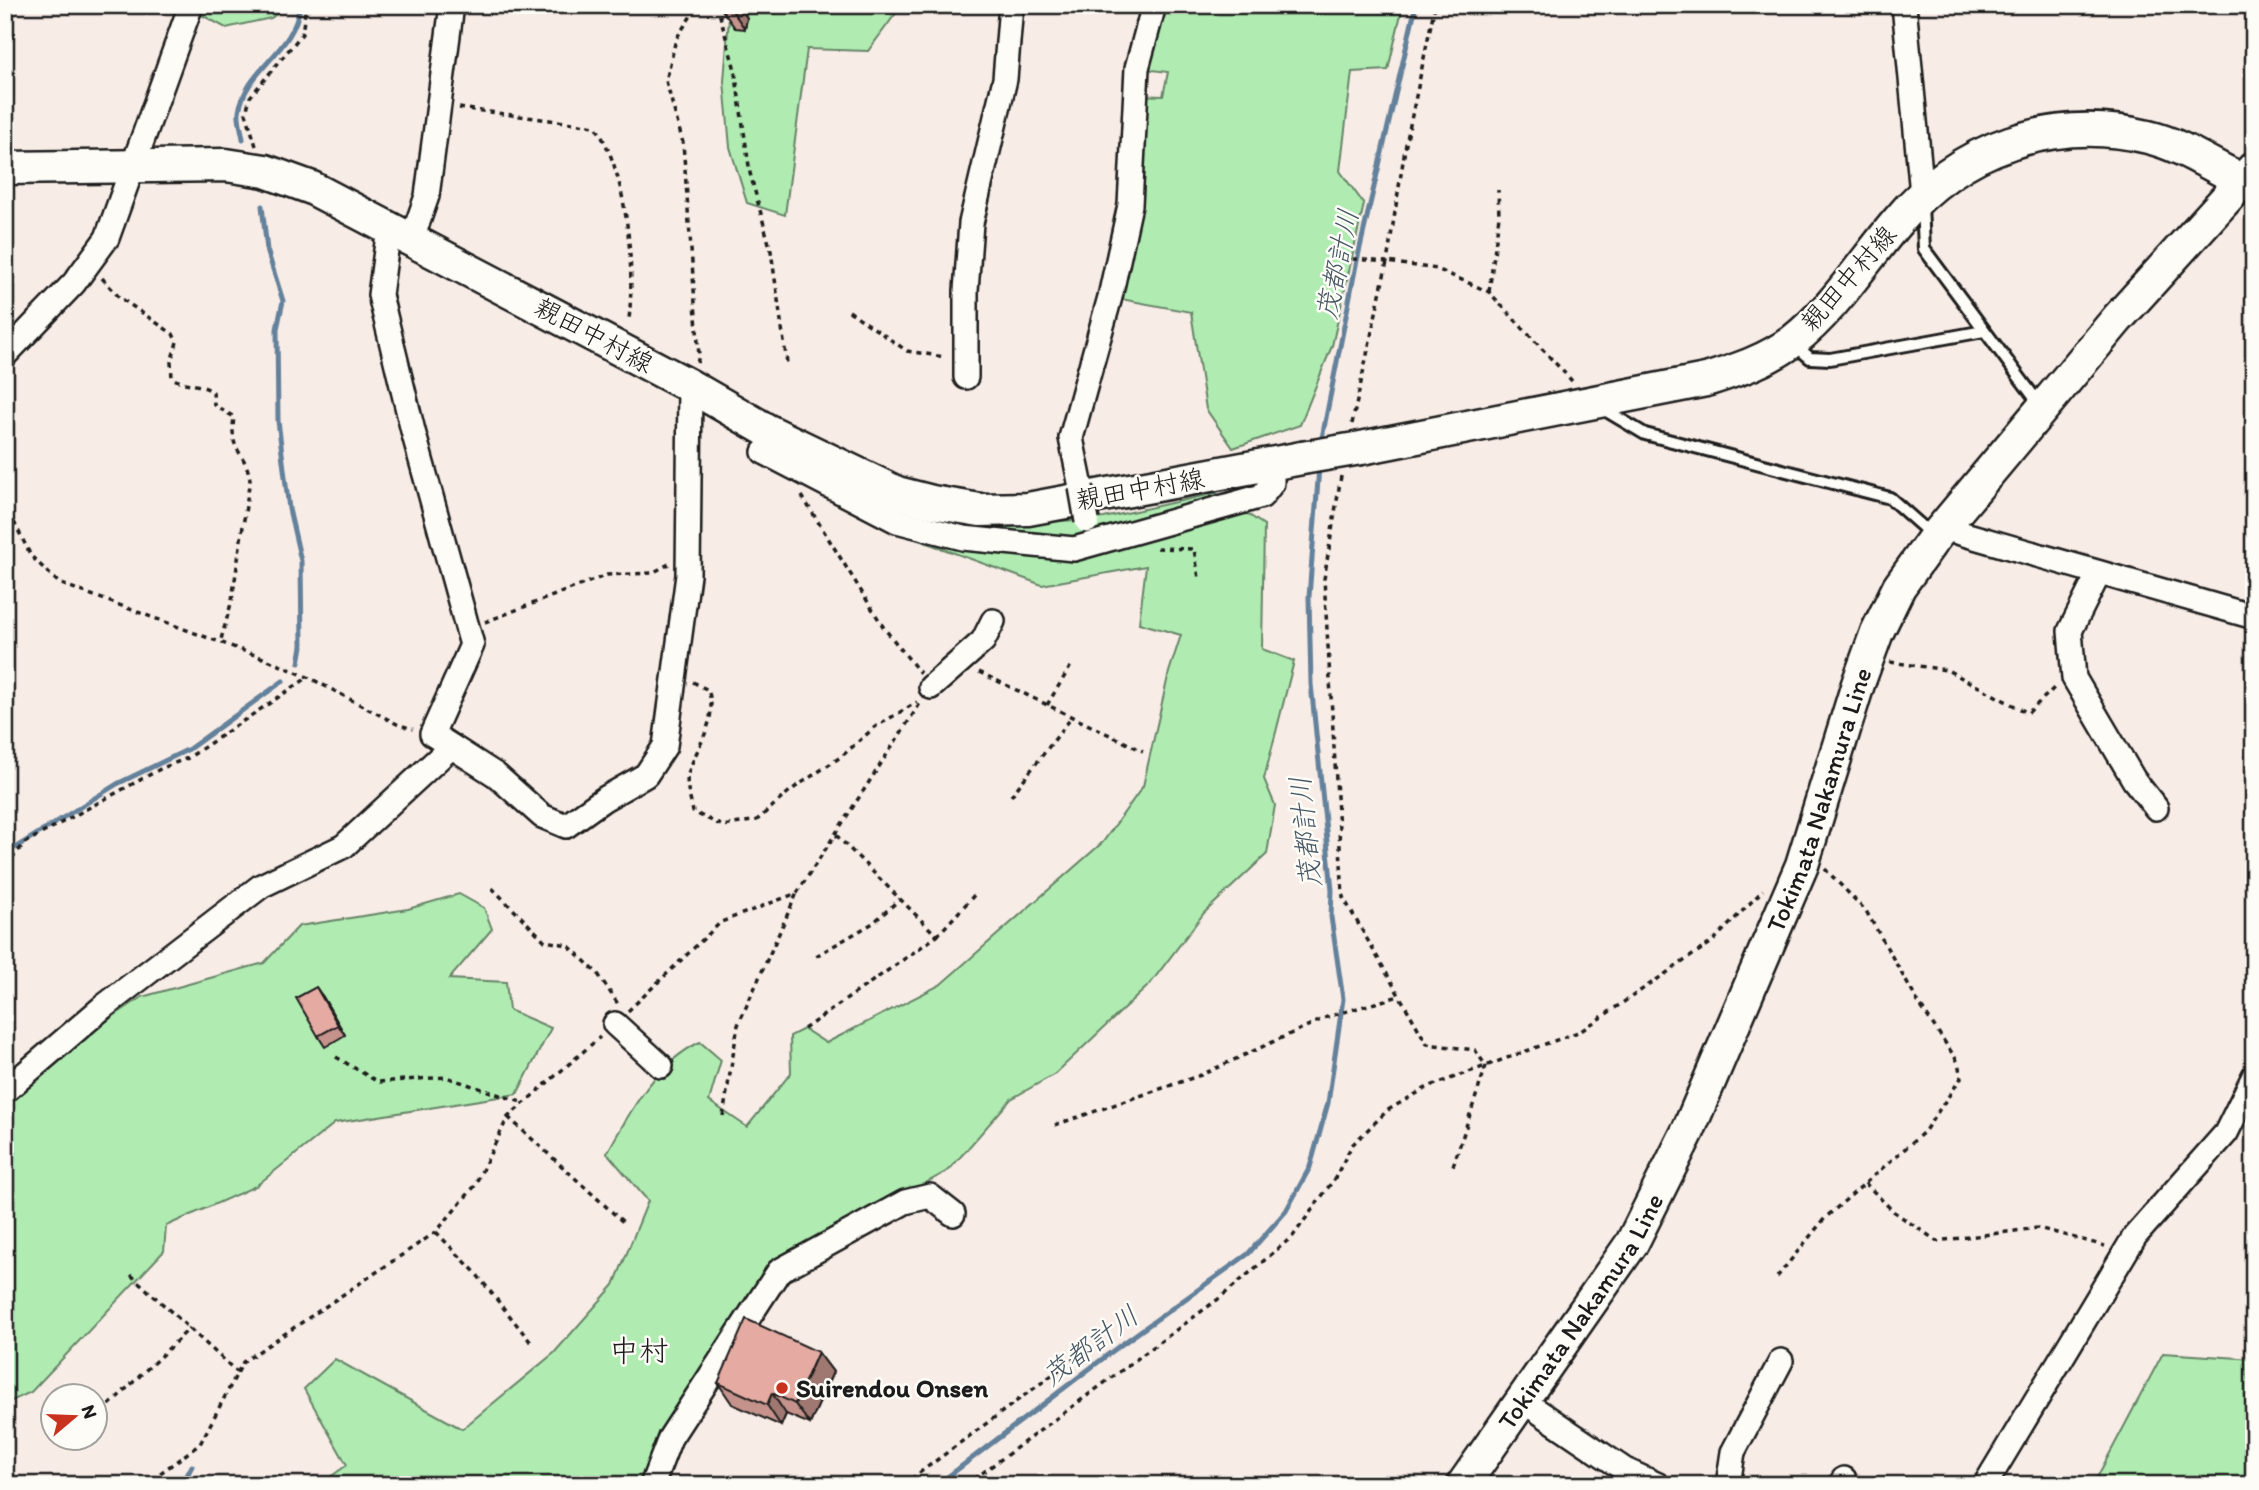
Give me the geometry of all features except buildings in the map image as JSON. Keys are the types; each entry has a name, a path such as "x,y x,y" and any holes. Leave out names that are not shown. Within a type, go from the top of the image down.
{"main road":[{"name":"親田中村線","path":"5,168 226,165 264,171 312,188 690,386 768,431 897,493 980,510 1028,509 1287,461 1355,441 1593,403 1706,380 1759,363 1792,342 1840,293 1922,194 1945,175 1994,148 2034,134 2070,130 2115,131 2150,137 2250,178"},
{"name":"Tokimata Nakamura Line","path":"1463,1485 1632,1243 1688,1131 1804,857 1867,659 1899,587 1939,533 2118,318 2250,178"}],"street":[{"path":"5,355 74,283 107,238 191,5"},
{"path":"5,1091 103,1007 261,886 344,846 442,740 472,645 413,431 380,295 401,234 427,196 452,5"},
{"path":"966,377 971,223 1005,79 1011,5"},
{"path":"1092,545 1071,438 1110,297 1130,205 1137,68 1154,5"},
{"path":"1904,5 1922,194"},
{"path":"442,740 496,775 542,816 566,826 604,799 646,775 665,746 688,575 690,386"},
{"path":"764,452 897,521 963,538 1074,549 1262,496 1287,461"},
{"path":"1939,533 2099,573 2254,617"},
{"path":"2099,573 2070,631 2074,678 2134,780 2156,808"},
{"path":"930,687 983,641 993,621"},
{"path":"620,1019 661,1066"},
{"path":"1985,1485 2135,1236 2226,1133 2254,1076"},
{"path":"652,1485 670,1438 779,1271 905,1202 930,1196 953,1214"},
{"path":"1728,1485 1733,1452 1781,1361"},
{"path":"1523,1401 1625,1470 1658,1485"}],"lane":[{"path":"1922,194 1924,249 2044,410"},
{"path":"1792,342 1810,358 1830,359 1984,331"},
{"path":"1593,403 1621,423 1645,434 1890,498 1939,533"}],"path":[{"path":"264,171 246,113 250,97 302,34 306,5"},
{"path":"690,386 699,356 684,156 666,81 676,39 698,5"},
{"path":"717,5 735,70 750,173 771,251 787,363"},
{"path":"1355,441 1405,149 1435,5"},
{"path":"439,105 595,125 604,138 624,203 633,280 629,319"},
{"path":"1489,292 1499,216 1498,190"},
{"path":"1343,258 1437,269 1489,292 1593,403"},
{"path":"89,263 119,297 173,334 177,342 171,362 172,378 184,385 206,386 214,392 214,405 227,410 234,417 232,438 235,449 247,461 250,479 232,600 220,643"},
{"path":"849,312 907,351 943,358 966,348"},
{"path":"1341,474 1324,579 1343,897 1427,1044 1475,1050 1486,1066"},
{"path":"801,494 884,628 930,687"},
{"path":"5,504 32,556 59,583 308,677 397,724 442,740"},
{"path":"1155,548 1194,550 1199,578"},
{"path":"469,628 607,575 652,573 670,563 670,552"},
{"path":"1867,659 1947,670 2028,713 2074,669"},
{"path":"958,662 1143,751"},
{"path":"1047,705 1072,664"},
{"path":"675,673 708,690 713,704 705,735 687,776 693,812 723,826 757,820 790,790 842,756 875,727 923,698 797,892 738,1025 723,1116"},
{"path":"5,866 26,842 162,768 188,758 308,677"},
{"path":"1011,796 1072,717"},
{"path":"835,834 937,936"},
{"path":"1777,1277 1825,1218 1924,1132 1961,1078 1958,1062 1918,1002 1866,911 1816,861 1804,857"},
{"path":"966,1485 1221,1297 1293,1237 1335,1178 1352,1144 1388,1110 1428,1087 1581,1031 1712,942 1767,887"},
{"path":"492,888 545,941 568,945 598,974 620,1019"},
{"path":"144,1485 200,1444 243,1362 436,1232 474,1187 508,1117 620,1019 721,922 797,892"},
{"path":"804,1029 937,936 976,893"},
{"path":"816,956 873,923 900,899"},
{"path":"1055,1125 1201,1075 1327,1017 1399,996"},
{"path":"336,1057 378,1082 446,1077 524,1103"},
{"path":"1452,1168 1486,1066"},
{"path":"508,1117 624,1222"},
{"path":"1865,1183 1894,1212 1937,1241 2038,1228 2127,1252"},
{"path":"436,1232 474,1271 533,1345"},
{"path":"131,1275 238,1373"},
{"path":"108,1406 190,1328"},
{"path":"903,1485 1090,1347"}],"green space":[{"path":"183,5 289,5 271,18 226,28"},
{"path":"730,5 782,8 783,5 902,5 868,51 807,49 785,215 747,203 730,147 724,81"},
{"path":"1154,5 1403,5 1388,70 1352,72 1340,171 1364,204 1332,346 1300,425 1233,448 1206,409 1191,312 1110,297 1135,95 1163,96 1168,72 1137,68"},
{"path":"1216,493 1264,525 1262,649 1294,661 1264,779 1275,805 1267,854 1204,913 1150,984 1055,1074 1011,1099 949,1170 776,1266 668,1421 640,1485 319,1485 347,1465 304,1389 335,1359 462,1429 554,1353 614,1285 648,1201 607,1153 625,1121 657,1075 684,1051 700,1042 721,1060 709,1101 747,1127 791,1073 790,1036 804,1029 826,1043 940,985 1103,842 1143,786 1169,672 1181,635 1139,623 1146,566 1042,585 916,539 946,522 1005,525 1104,518"},
{"path":"459,894 484,908 492,929 449,979 506,982 509,1010 551,1028 517,1094 335,1123 256,1186 166,1226 164,1251 31,1392 5,1404 5,1102 78,1040 142,997 264,963 299,926 408,909"},
{"path":"2163,1353 2254,1359 2254,1485 2093,1485"}],"waterway":[{"path":"243,139 239,115 243,97 250,84 289,36 300,5"},
{"name":"茂都計川","path":"1321,443 1356,265 1416,5"},
{"path":"262,206 267,250 283,301 277,329 278,421 289,509 301,561 302,646 299,663"},
{"name":"茂都計川","path":"937,1485 1118,1347 1248,1254 1286,1211 1310,1167 1328,1103 1343,999 1331,917 1332,890 1311,684 1309,597 1319,467"},
{"path":"5,854 117,784 189,749 283,681"},
{"path":"182,1485 192,1466"}],"place":[{"name":"Suirendou Onsen","path":"782,1388"}],"district":[{"name":"中村","path":"639,1350"}]}
